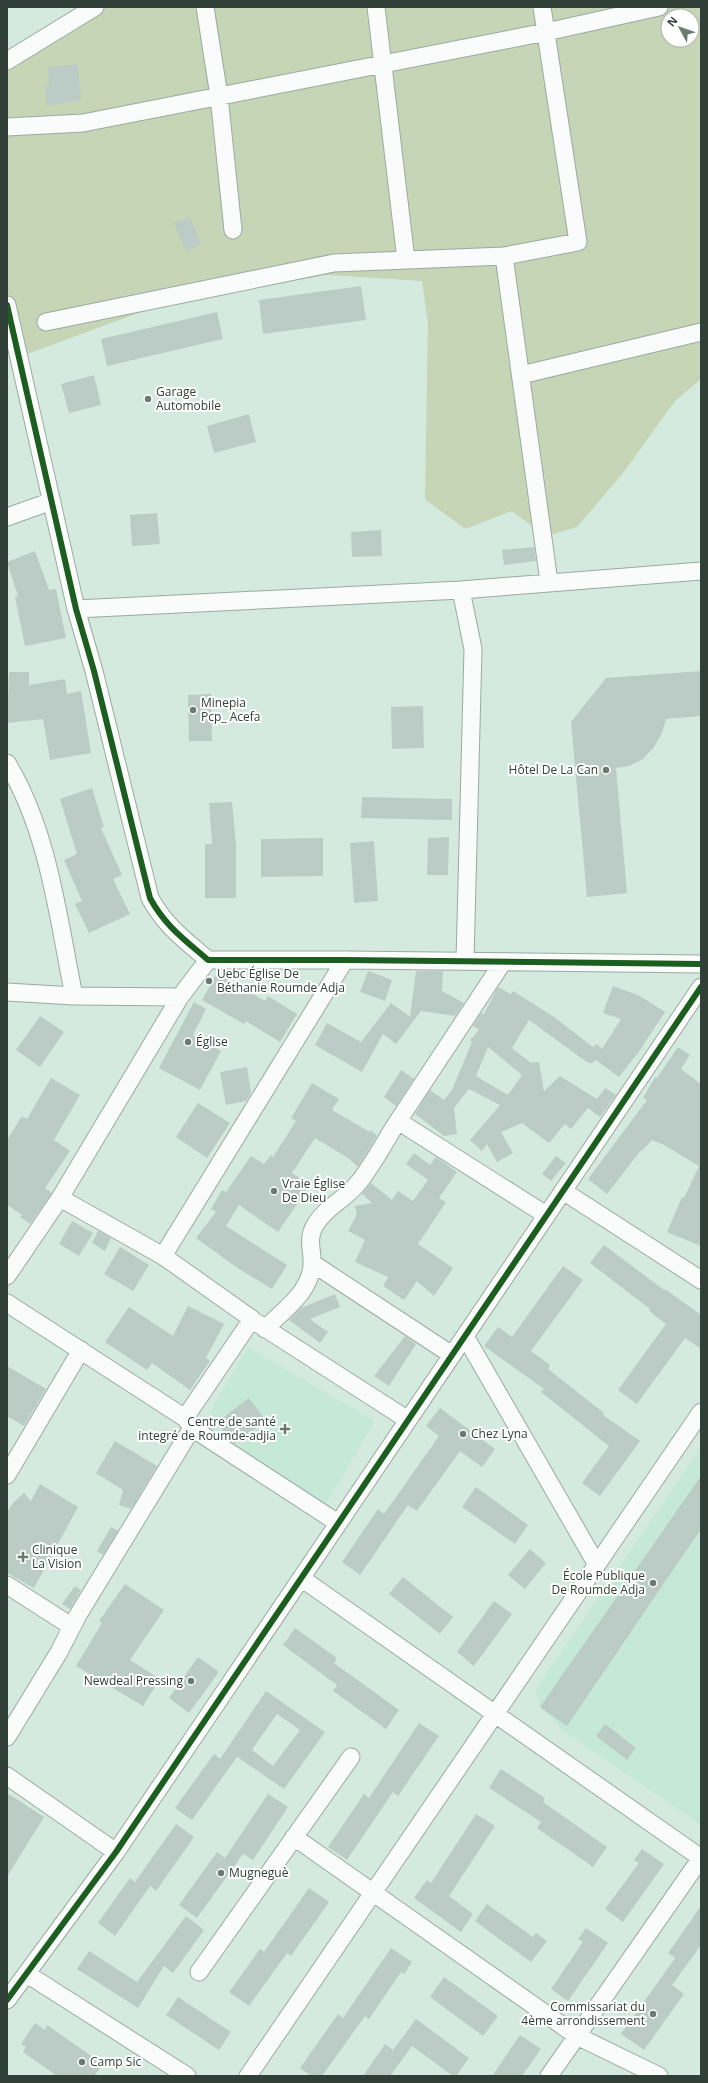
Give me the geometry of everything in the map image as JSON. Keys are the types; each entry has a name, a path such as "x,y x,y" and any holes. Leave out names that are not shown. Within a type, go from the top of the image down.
{"street":[{"path":"7,61 95,7"},
{"path":"205,7 219,96 233,230"},
{"path":"376,7 384,63 406,260"},
{"path":"46,322 334,263 504,256 578,242 542,7"},
{"path":"7,127 83,123 546,32 659,7"},
{"path":"504,256 549,582"},
{"path":"7,305 76,609 94,671 150,898 159,916 208,960 701,964"},
{"path":"521,375 701,332"},
{"path":"7,517 52,501"},
{"path":"76,609 461,590 701,571"},
{"path":"461,590 473,649 465,961"},
{"path":"7,763 21,786 29,806 48,871 74,996"},
{"path":"7,1276 60,1198 180,998 208,960"},
{"path":"164,1256 344,960"},
{"path":"7,1737 59,1652 71,1626 188,1423 258,1324 307,1286 312,1263 310,1238 314,1226 323,1214 342,1200 359,1182 398,1120 503,962"},
{"path":"7,2000 116,1852 701,987"},
{"path":"7,992 74,996 180,998"},
{"path":"398,1120 546,1215"},
{"path":"563,1191 701,1280"},
{"path":"60,1198 164,1256 258,1324 408,1420"},
{"path":"312,1263 452,1355"},
{"path":"7,1303 81,1350 338,1523"},
{"path":"465,1336 597,1565"},
{"path":"7,1475 81,1350"},
{"path":"248,2076 701,1412"},
{"path":"301,1578 701,1858 549,2076"},
{"path":"7,1585 71,1626"},
{"path":"199,1972 351,1757"},
{"path":"7,1776 116,1852"},
{"path":"294,1837 577,2036 659,2076"},
{"path":"27,1974 188,2076"}],"shaded area":[{"path":"89,7 701,7 701,379 675,401 623,473 577,527 547,536 511,511 465,529 425,499 428,323 422,281 327,275 163,304 19,357 7,305 7,69"},
{"name":"Centre de santé integré de Roumde-adjia","path":"248,1347 375,1421 322,1511 195,1437"},
{"path":"701,1447 701,1825 563,1731 540,1707 535,1690"}],"building":[{"path":"78,64 81,100 47,106 45,87 49,86 48,67"},
{"path":"190,217 201,244 186,251 174,223"},
{"path":"361,286 366,320 263,334 259,300"},
{"path":"217,312 223,339 107,366 101,339"},
{"path":"94,375 101,405 69,413 61,384"},
{"path":"249,414 256,442 214,453 207,426"},
{"path":"157,513 160,544 132,546 130,515"},
{"path":"381,530 382,556 352,557 351,532"},
{"path":"534,547 536,561 504,565 502,550"},
{"path":"35,551 49,590 56,589 66,638 25,646 15,597 18,596 7,562"},
{"path":"701,671 701,716 666,719 662,733 654,747 643,759 629,766 616,768 627,893 587,897 571,722 606,678"},
{"path":"9,672 29,672 29,685 65,679 67,694 81,691 91,753 50,760 43,719 7,723"},
{"path":"211,694 212,741 189,741 188,695"},
{"path":"423,706 424,748 392,749 391,707"},
{"path":"92,788 104,827 101,828 122,875 113,879 130,914 89,933 75,904 82,901 64,860 77,854 60,799"},
{"path":"362,797 452,799 452,820 361,818"},
{"path":"232,802 236,844 236,898 205,898 205,844 212,844 209,803"},
{"path":"449,837 448,875 427,875 428,838"},
{"path":"323,838 323,876 261,877 261,839"},
{"path":"374,841 378,901 354,903 350,843"},
{"path":"368,971 392,980 385,1001 360,992"},
{"path":"416,971 443,971 442,991 464,1003 455,1016 421,1011 396,1044 383,1034 362,1072 315,1045 327,1023 361,1042 391,1003 410,1017"},
{"path":"217,973 265,1001 268,996 297,1014 280,1042 246,1021 244,1024 202,1000"},
{"path":"613,986 640,996 665,1012 638,1053 619,1077 596,1060 592,1063 588,1063 529,1020 512,1048 531,1063 539,1062 544,1091 560,1076 597,1099 605,1088 616,1095 600,1117 588,1108 571,1129 565,1124 549,1143 522,1123 501,1132 513,1153 497,1162 487,1144 482,1151 470,1140 500,1105 469,1089 454,1108 457,1134 444,1136 415,1114 430,1090 444,1100 452,1090 472,1042 470,1040 479,1030 473,1026 481,1013 484,1014 498,987 511,994 513,991 554,1017 593,1047 597,1044 602,1049 621,1019 603,1013","holes":["488,1047 522,1075 508,1095 476,1076"]},
{"path":"194,1002 206,1009 193,1035 221,1051 200,1090 159,1068"},
{"path":"40,1016 64,1032 40,1067 16,1050"},
{"path":"678,1047 690,1055 681,1069 701,1084 701,1246 667,1232 682,1197 684,1198 699,1166 664,1145 652,1140 642,1151 641,1150 607,1194 588,1179 647,1100 643,1098 655,1077 657,1078"},
{"path":"247,1067 251,1093 246,1101 226,1105 220,1072"},
{"path":"401,1070 414,1079 396,1106 384,1097"},
{"path":"51,1078 80,1095 54,1140 70,1151 45,1188 52,1193 30,1224 20,1217 22,1215 7,1205 7,1140 22,1116 27,1119"},
{"path":"312,1083 339,1099 332,1110 370,1132 371,1130 377,1136 358,1167 348,1158 315,1138 292,1173 310,1185 278,1232 239,1205 226,1226 287,1265 272,1289 239,1269 196,1238 216,1212 211,1209 222,1190 226,1192 251,1156 264,1164 271,1155 273,1157 296,1121 291,1118"},
{"path":"198,1103 230,1123 207,1158 176,1137"},
{"path":"414,1153 430,1165 436,1157 457,1172 439,1198 446,1202 418,1244 453,1268 434,1296 417,1281 404,1300 383,1286 388,1277 355,1262 365,1240 348,1231 357,1214 355,1206 372,1203 362,1194 371,1183 392,1200 398,1191 413,1201 428,1180 406,1164"},
{"path":"556,1156 566,1163 551,1181 542,1174"},
{"path":"72,1221 93,1233 79,1256 59,1244"},
{"path":"98,1231 111,1238 105,1251 92,1243"},
{"path":"604,1245 664,1290 665,1289 701,1315 701,1349 685,1338 637,1404 618,1390 666,1324 649,1311 650,1309 590,1263"},
{"path":"120,1247 149,1265 133,1291 104,1274"},
{"path":"563,1266 583,1280 531,1351 550,1365 548,1369 604,1413 603,1415 640,1441 600,1496 582,1483 609,1446 541,1392 544,1389 484,1346 498,1327 512,1337"},
{"path":"335,1294 340,1307 310,1319 328,1332 320,1343 289,1320 301,1308"},
{"path":"188,1306 224,1324 206,1358 210,1361 190,1390 152,1363 147,1370 105,1342 129,1307 173,1336"},
{"path":"405,1336 416,1344 389,1386 374,1376"},
{"path":"7,1366 46,1389 24,1426 7,1416"},
{"path":"249,1398 266,1421 235,1444 217,1422"},
{"path":"440,1408 495,1449 482,1467 460,1451 417,1511 408,1505 360,1575 342,1562 378,1509 384,1514 439,1436 426,1426"},
{"path":"115,1441 157,1466 131,1509 119,1505 123,1490 96,1473"},
{"path":"701,1476 701,1529 567,1726 540,1707"},
{"path":"40,1484 78,1507 34,1588 7,1573 7,1512 13,1503 24,1493 31,1501"},
{"path":"476,1487 528,1525 515,1544 462,1507"},
{"path":"111,1527 118,1531 103,1555 97,1551"},
{"path":"530,1549 546,1563 525,1589 508,1575"},
{"path":"403,1577 453,1617 440,1634 389,1594"},
{"path":"125,1584 164,1610 130,1660 160,1679 143,1706 76,1666 102,1623 99,1621"},
{"path":"75,1586 81,1590 70,1609 62,1604"},
{"path":"494,1601 512,1614 474,1666 457,1652"},
{"path":"295,1628 337,1658 334,1663 399,1710 386,1729 333,1691 337,1685 283,1645"},
{"path":"198,1657 219,1672 189,1713 169,1698"},
{"path":"266,1691 325,1732 284,1789 237,1757 192,1820 175,1808 214,1754 220,1759","holes":["277,1714 300,1730 273,1766 252,1750"]},
{"path":"419,1723 439,1736 398,1796 393,1792 347,1860 328,1847 364,1794 369,1798"},
{"path":"605,1724 636,1748 627,1760 596,1736"},
{"path":"501,1769 545,1798 543,1802 607,1847 593,1867 537,1828 541,1822 489,1788"},
{"path":"7,1793 44,1817 7,1877"},
{"path":"268,1794 288,1807 253,1860 243,1854 197,1918 179,1905 217,1852 225,1858"},
{"path":"476,1814 495,1826 449,1896 473,1914 461,1932 414,1898 427,1880 431,1883"},
{"path":"176,1824 194,1837 156,1891 150,1886 115,1936 98,1923 130,1878 135,1882"},
{"path":"642,1849 664,1864 623,1922 605,1909 639,1863 634,1860"},
{"path":"309,1888 329,1902 291,1956 287,1953 249,2006 229,1992 260,1949 264,1952"},
{"path":"487,1904 533,1937 536,1933 547,1941 531,1962 475,1921"},
{"name":"Commissariat du 4ème arrondissement","path":"701,1906 701,1945 672,1985 684,1994 644,2050 621,2034 675,1958 668,1953"},
{"path":"186,1916 204,1930 173,1973 164,1966 138,2008 77,1969 89,1951 137,1982"},
{"path":"586,1928 608,1943 568,2001 551,1989 583,1942 578,1939"},
{"path":"391,1948 412,1962 404,1974 401,1972 369,2019 365,2016 322,2076 311,2076 300,2068 338,2014 343,2018"},
{"path":"444,1977 498,2016 483,2036 430,1997"},
{"path":"178,1997 231,2032 219,2050 166,2015"},
{"path":"416,2019 469,2058 456,2076 453,2076 412,2046 390,2076 363,2076 385,2044 393,2050"},
{"path":"35,2023 45,2030 47,2025 103,2064 94,2076 57,2076 23,2052 26,2047 21,2044"},
{"path":"520,2035 541,2049 522,2076 492,2076"}],"cycle path":[{"path":"7,305 76,609 94,671 150,898 162,917 183,939 208,960 701,964"},
{"path":"7,2000 116,1852 701,987"}],"place":[{"name":"Garage Automobile","path":"148,399"},
{"name":"Minepia Pcp_ Acefa","path":"193,710"},
{"name":"Hôtel De La Can","path":"606,770"},
{"name":"Uebc Église De Béthanie Roumde Adja","path":"209,981"},
{"name":"Église","path":"188,1042"},
{"name":"Vraie Église De Dieu","path":"274,1191"},
{"name":"Centre de santé integré de Roumde-adjia","path":"285,1429"},
{"name":"Chez Lyna","path":"463,1434"},
{"name":"Clinique La Vision","path":"23,1557"},
{"name":"École Publique De Roumde Adja","path":"653,1583"},
{"name":"Newdeal Pressing","path":"191,1681"},
{"name":"Mugneguè","path":"221,1873"},
{"name":"Commissariat du 4ème arrondissement","path":"653,2014"},
{"name":"Camp Sic","path":"82,2062"}]}
